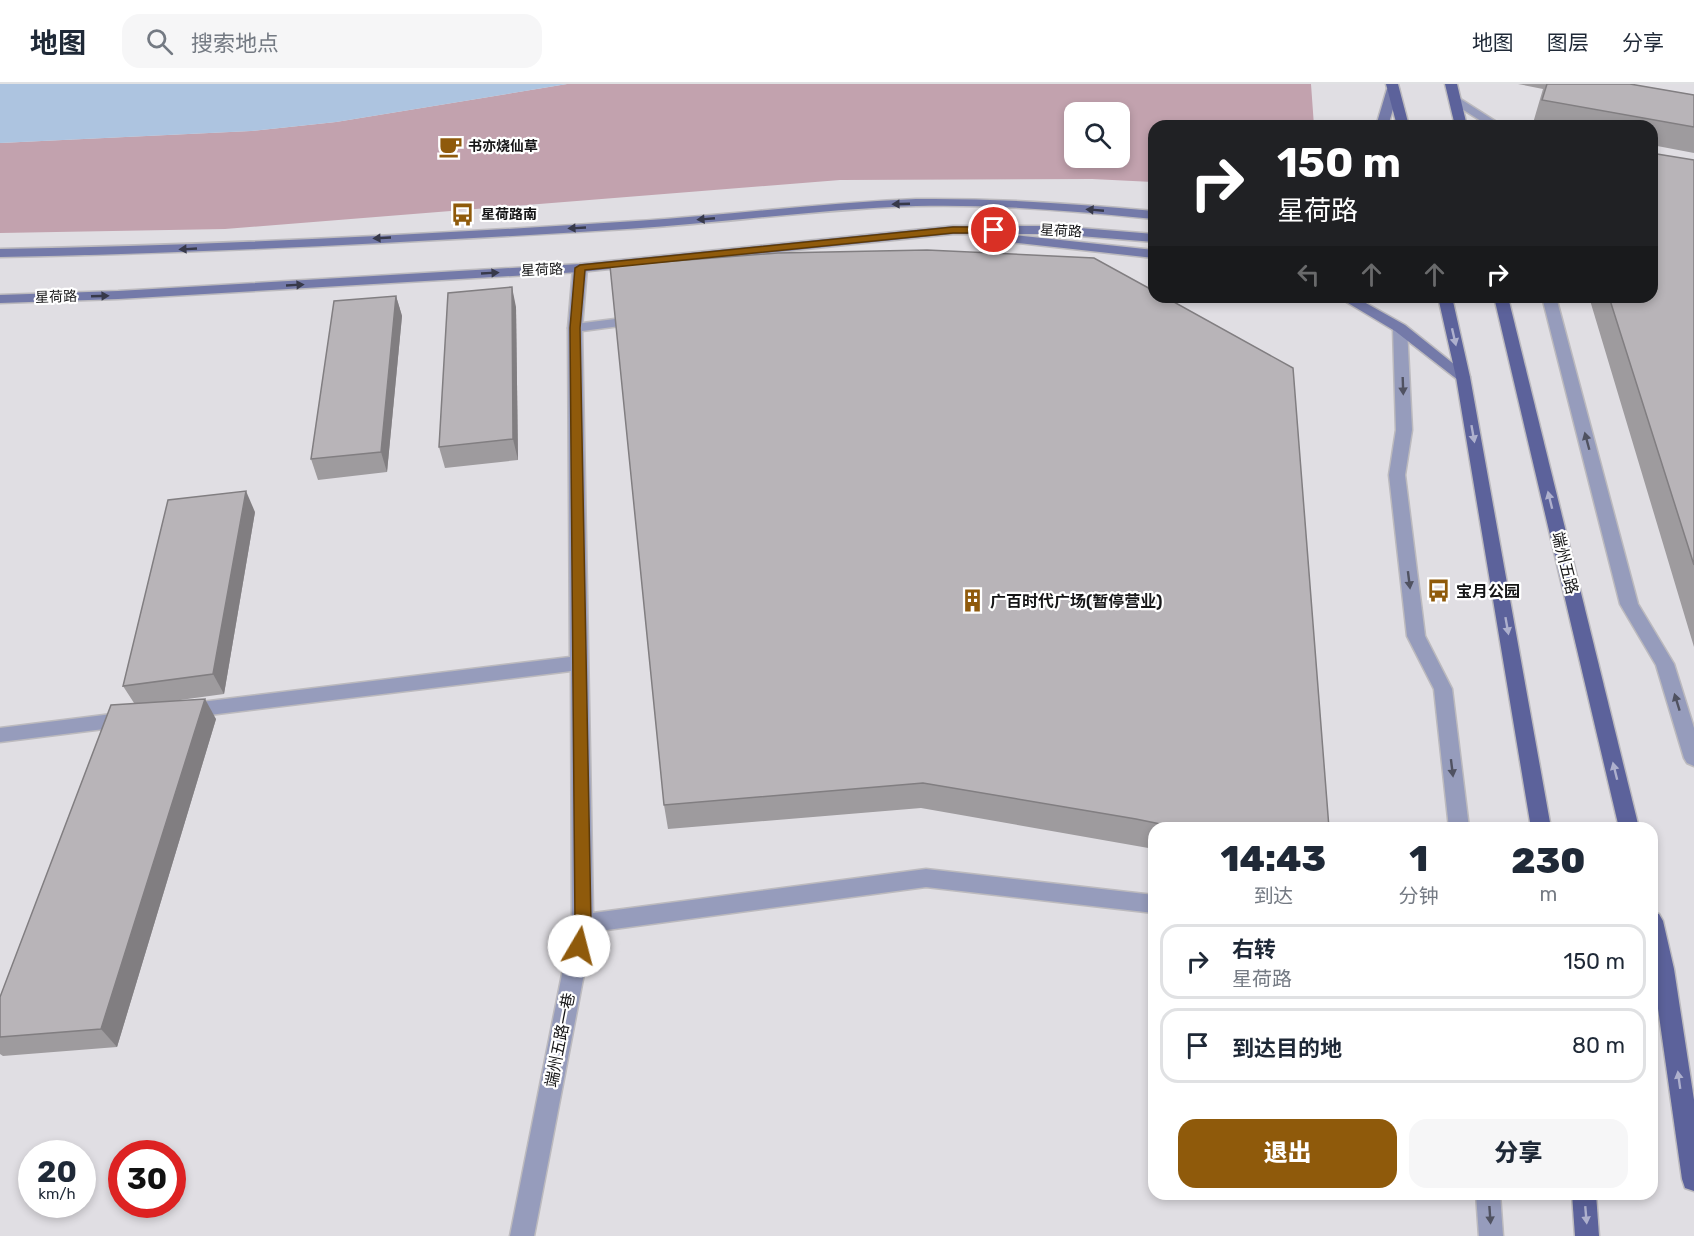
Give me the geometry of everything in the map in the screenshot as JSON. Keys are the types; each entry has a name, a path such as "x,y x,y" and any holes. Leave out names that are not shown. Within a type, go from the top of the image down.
{"main road":[{"path":"1451,84 1460,120"},
{"path":"1392,86 1401,120"},
{"path":"1446,303 1463,376 1540,822"},
{"name":"端州五路","path":"1502,303 1628,822"},
{"path":"1658,947 1694,1179"},
{"path":"1584,1200 1587,1236"}],"street":[{"path":"1384,120 1392,86"},
{"path":"1455,100 1487,120"},
{"name":"星荷路","path":"0,253 150,250 600,227 879,205 957,202 1148,215"},
{"path":"953,230 1064,246 1148,253"},
{"name":"星荷路","path":"0,299 118,295 580,268 953,230 1055,230 1148,238"},
{"name":"端州五路一巷","path":"522,1236 583,924 575,328 580,268"},
{"path":"1356,303 1400,328 1463,376"},
{"path":"1551,303 1629,604 1665,664 1694,758"},
{"path":"575,328 615,323"},
{"path":"1400,328 1404,430 1397,475 1398,486 1416,636 1443,688 1458,822"},
{"path":"165,714 580,663"},
{"path":"0,735 142,717"},
{"path":"583,924 926,878 1148,903"},
{"path":"1488,1200 1491,1236"}],"shaded area":[{"path":"567,84 1311,84 1314,120 1148,120 1148,182 1092,179 840,180 225,229 0,233 0,143 251,131 336,122"}],"water":[{"path":"0,84 567,84 336,122 251,131 0,143"}],"building":[{"path":"1547,84 1630,84 1694,95 1694,127 1658,120 1542,100"},
{"path":"1658,154 1694,160 1694,565 1611,303 1658,303"},
{"name":"广百时代广场(暂停营业)","path":"927,250 1094,258 1148,288 1148,303 1176,303 1293,368 1329,822 1151,822 923,783 664,805 610,266 778,253"},
{"path":"512,287 513,439 439,447 448,293"},
{"path":"396,296 381,452 311,459 334,301"},
{"path":"246,491 213,674 123,686 168,500"},
{"path":"205,699 101,1029 0,1037 0,997 111,705"}],"place":[{"name":"书亦烧仙草","path":"450,146"},
{"name":"星荷路南","path":"463,214"},
{"name":"宝月公园","path":"1438,591"},
{"name":"广百时代广场(暂停营业)","path":"972,601"}],"route":[{"path":"579,946 583,924 575,328 580,268 953,230 994,230"}]}
